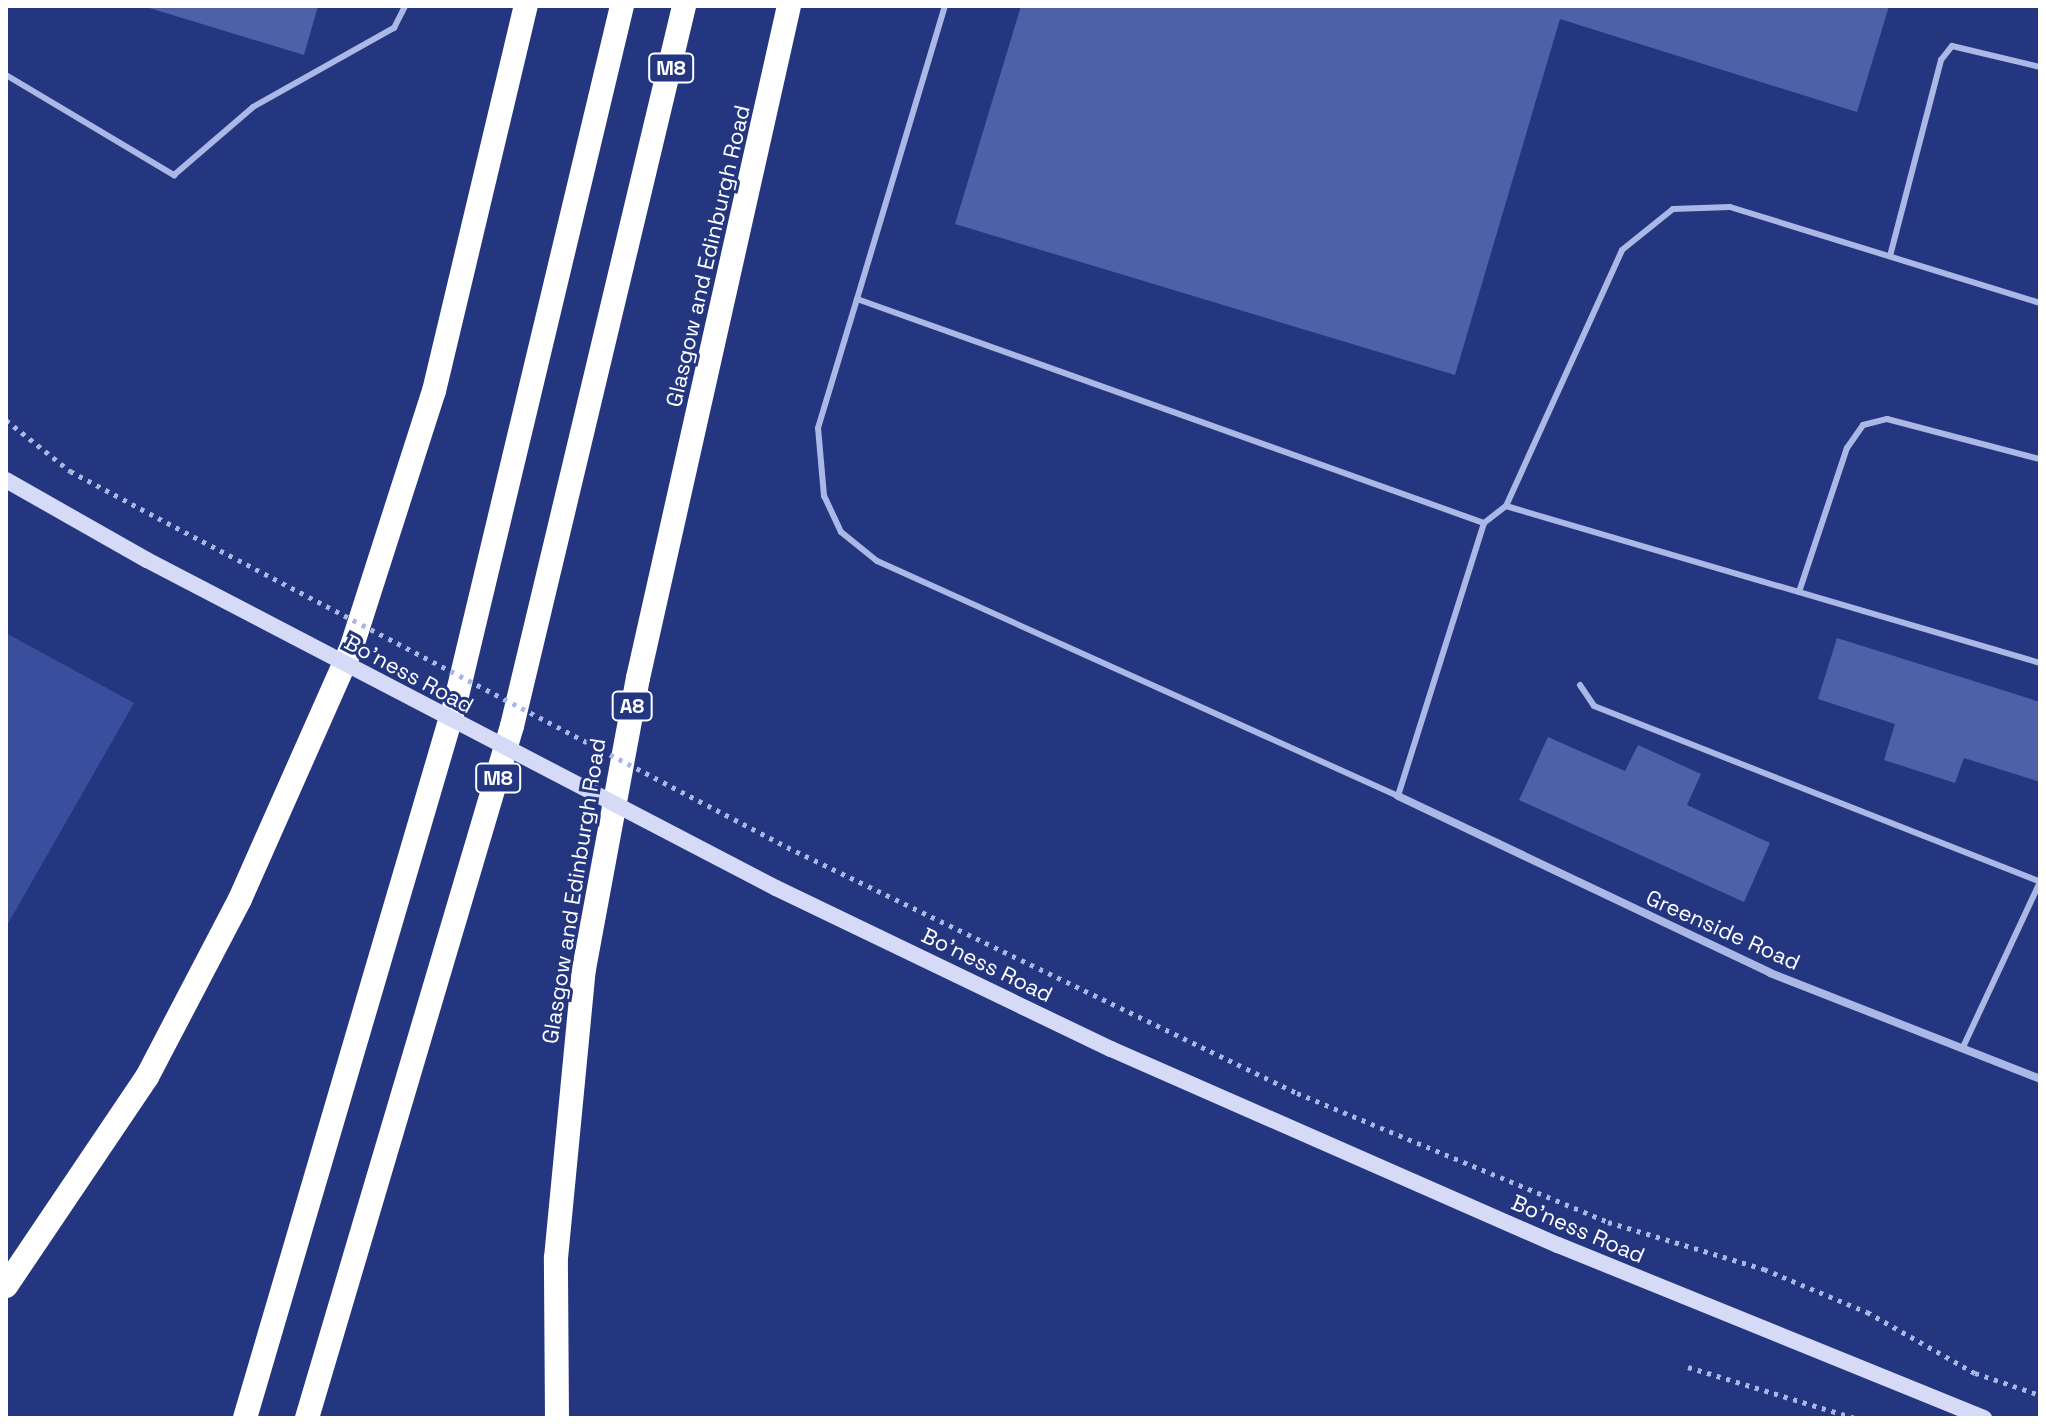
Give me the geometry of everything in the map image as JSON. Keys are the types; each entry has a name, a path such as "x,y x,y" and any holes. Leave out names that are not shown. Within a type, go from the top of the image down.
{"highway":[{"path":"6,1286 147,1077 240,899 352,646 434,391 526,6"},
{"path":"245,1418 456,700 622,6"},
{"name":"M8","path":"307,1418 512,726 684,6"},
{"name":"Glasgow and Edinburgh Road","path":"557,1418 557,1244 584,969 638,678 789,6"}],"main road":[{"name":"Bo'ness Road","path":"6,480 147,560 776,888 1111,1049 1514,1226 1984,1418"}],"street":[{"name":"Greenside Road","path":"1398,796 1770,973 1964,1045 2040,1079"}],"lane":[{"path":"6,75 174,175 253,107 394,28 405,6"},
{"path":"945,6 818,428 824,496 841,532 877,561 1398,796 1484,523 1506,506 1622,250 1644,227 1696,203 1730,207 2040,303"},
{"path":"1890,256 1941,60 1952,46 2040,67"},
{"path":"857,299 1484,523"},
{"path":"1799,592 1847,448 1863,425 1887,419 2040,459"},
{"path":"1506,506 2040,663"},
{"path":"1580,685 1594,706 2040,882 1964,1045"}],"path":[{"path":"6,420 70,471 787,847 1297,1093 1608,1222 1764,1269 1867,1312 1975,1373 2040,1395"},
{"path":"1688,1367 1855,1418"}],"shaded area":[{"path":"6,633 134,703 6,927"}],"building":[{"path":"143,6 318,6 304,55"},
{"path":"1021,6 1889,6 1857,112 1560,19 1455,375 955,224"},
{"path":"1837,638 2040,702 2040,782 1964,758 1955,783 1884,760 1895,724 1818,699"},
{"path":"1548,737 1625,771 1638,745 1701,774 1687,805 1770,843 1744,902 1519,800"}]}
